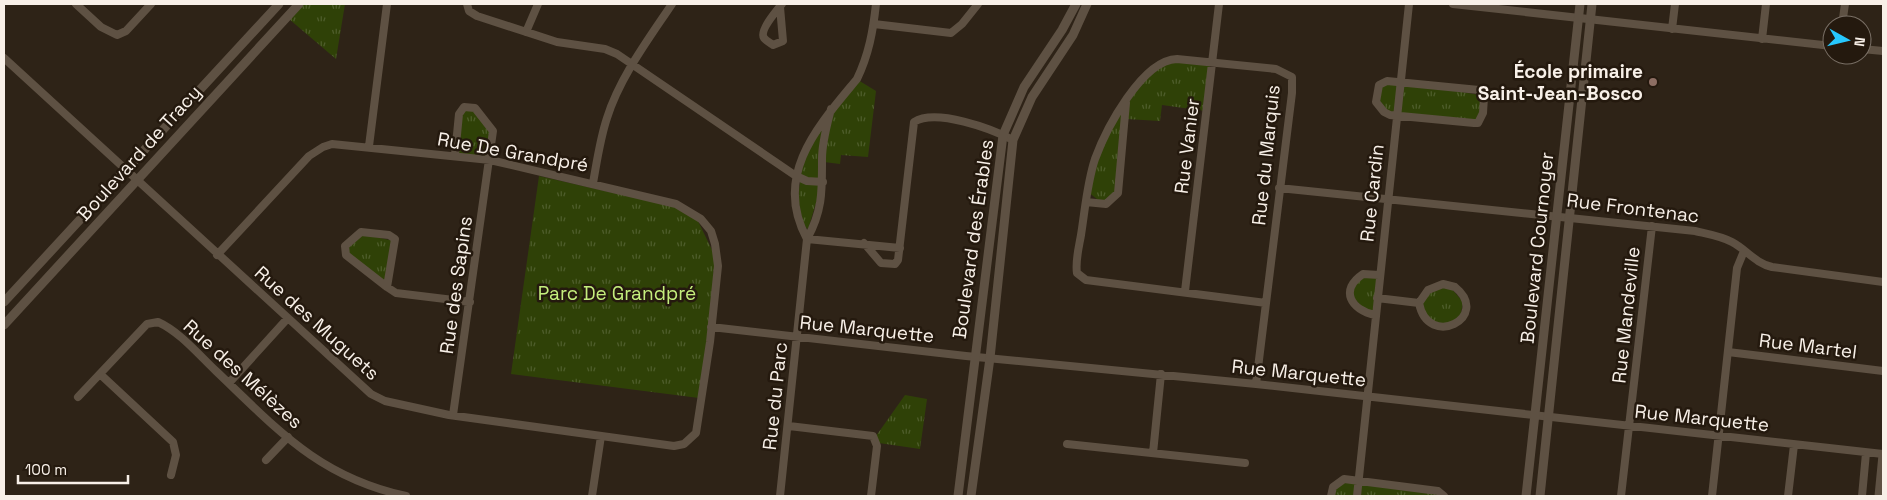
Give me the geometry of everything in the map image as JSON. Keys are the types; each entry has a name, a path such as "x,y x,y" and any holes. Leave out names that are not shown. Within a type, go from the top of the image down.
{"street":[{"path":"76,4 101,27 117,34 126,31 151,4"},
{"name":"Boulevard de Tracy","path":"4,302 279,4"},
{"name":"Boulevard de Tracy","path":"5,321 137,181 241,64 299,4"},
{"path":"369,146 387,4"},
{"path":"467,4 473,14 526,32 564,44 610,51 633,64 796,176 807,181 824,182"},
{"path":"526,32 538,4"},
{"path":"593,183 607,118 633,64 672,4"},
{"name":"Rue du Parc","path":"807,239 800,227 795,199 796,176 804,152 831,109 857,79 869,51 876,4"},
{"path":"874,24 951,33 962,24 978,4"},
{"name":"Boulevard des Érables","path":"958,496 1003,135 1024,86 1062,30 1076,4"},
{"name":"Boulevard des Érables","path":"971,496 990,358 1014,140 1032,97 1073,35 1087,4"},
{"name":"Rue Vanier","path":"1185,291 1219,4"},
{"name":"Rue Cardin","path":"1357,496 1409,4"},
{"path":"1453,4 1492,6 1672,29 1822,45"},
{"name":"Boulevard Cournoyer","path":"1526,496 1580,4"},
{"name":"Boulevard Cournoyer","path":"1540,496 1592,4"},
{"path":"1672,29 1675,4"},
{"path":"1762,39 1766,4"},
{"path":"781,5 783,42 773,45 763,38 762,34 781,5"},
{"path":"231,55 241,64"},
{"name":"Rue des Muguets","path":"4,58 287,319 371,394 385,401 453,415 674,446 690,440 696,433 711,327"},
{"name":"Rue du Marquis","path":"1256,384 1292,93 1292,77 1276,70 1177,59 1163,62 1138,84 1126,101 1095,159 1086,202 1076,269 1079,277 1086,280 1185,291 1266,303"},
{"path":"1387,81 1479,90 1484,97 1484,109 1478,123 1397,116 1384,112 1376,102 1379,85 1387,81"},
{"path":"1086,202 1106,204 1118,193 1126,101"},
{"name":"Rue des Sapins","path":"453,415 493,131 492,126 475,108 464,107 459,114 455,156"},
{"name":"Rue du Parc","path":"780,496 789,426 807,239 818,214 824,182 823,146 831,109"},
{"path":"864,244 878,260 886,264 895,264 900,248 914,122 918,119 957,120 1014,140"},
{"name":"Rue De Grandpré","path":"217,255 309,156 323,146 332,144 369,146 490,160 668,201 688,209 701,219 711,232 717,254 717,277 711,327"},
{"name":"Rue Frontenac","path":"1279,188 1557,215 1710,234 1733,243 1764,265 1779,269 1883,282"},
{"name":"Rue Mandeville","path":"1621,496 1652,226"},
{"path":"387,287 395,239 388,235 361,232 345,246 346,255 387,287 396,293 470,302"},
{"path":"807,239 900,248"},
{"path":"1712,496 1737,268 1744,251"},
{"path":"1375,315 1357,309 1350,299 1350,294 1356,280 1363,274 1379,275"},
{"path":"1450,284 1456,287 1464,296 1466,308 1460,321 1455,325 1443,327 1435,324 1425,316 1419,302 1424,294 1434,286 1450,284"},
{"path":"1377,298 1419,302"},
{"path":"229,383 287,319"},
{"name":"Rue des Mélèzes","path":"78,397 147,324 158,322 185,342 314,459 339,474 370,487 406,496"},
{"name":"Rue Marquette","path":"711,327 974,357 1256,384 1883,455"},
{"name":"Rue Martel","path":"1728,352 1883,371"},
{"path":"100,374 173,442 176,455 171,475"},
{"path":"1153,453 1161,374"},
{"path":"789,426 872,436 877,446 871,496"},
{"path":"592,496 601,436"},
{"path":"266,460 288,437"},
{"path":"1067,444 1244,463"},
{"path":"1788,496 1794,445"},
{"path":"1862,496 1866,453"},
{"path":"1879,496 1883,455"},
{"path":"1331,496 1334,487 1341,480 1359,480 1438,491 1444,496"}],"green space":[{"path":"302,4 345,4 336,59 289,19"},
{"path":"1170,60 1210,64 1205,111 1162,105 1160,121 1126,119 1119,188 1102,203 1088,192 1101,141 1147,76"},
{"path":"858,80 876,91 868,157 841,155 840,164 824,162 832,110"},
{"path":"1400,81 1479,95 1482,97 1479,121 1394,115 1377,105 1380,86"},
{"path":"466,109 474,110 490,129 490,160 456,154 460,114"},
{"path":"827,117 821,187 808,229 803,225 798,198 803,159"},
{"name":"Parc De Grandpré","path":"539,176 684,209 697,219 715,256 709,328 699,398 511,374"},
{"path":"362,234 394,241 384,286 348,254 348,242"},
{"path":"1379,275 1375,315 1366,312 1351,294 1359,278"},
{"path":"1437,287 1451,288 1463,302 1460,318 1450,326 1429,320 1419,303"},
{"path":"905,395 927,399 920,449 879,443 876,436"},
{"path":"1341,481 1440,493 1443,496 1331,496"}],"place":[{"name":"École primaire Saint-Jean-Bosco","path":"1653,82"}]}
